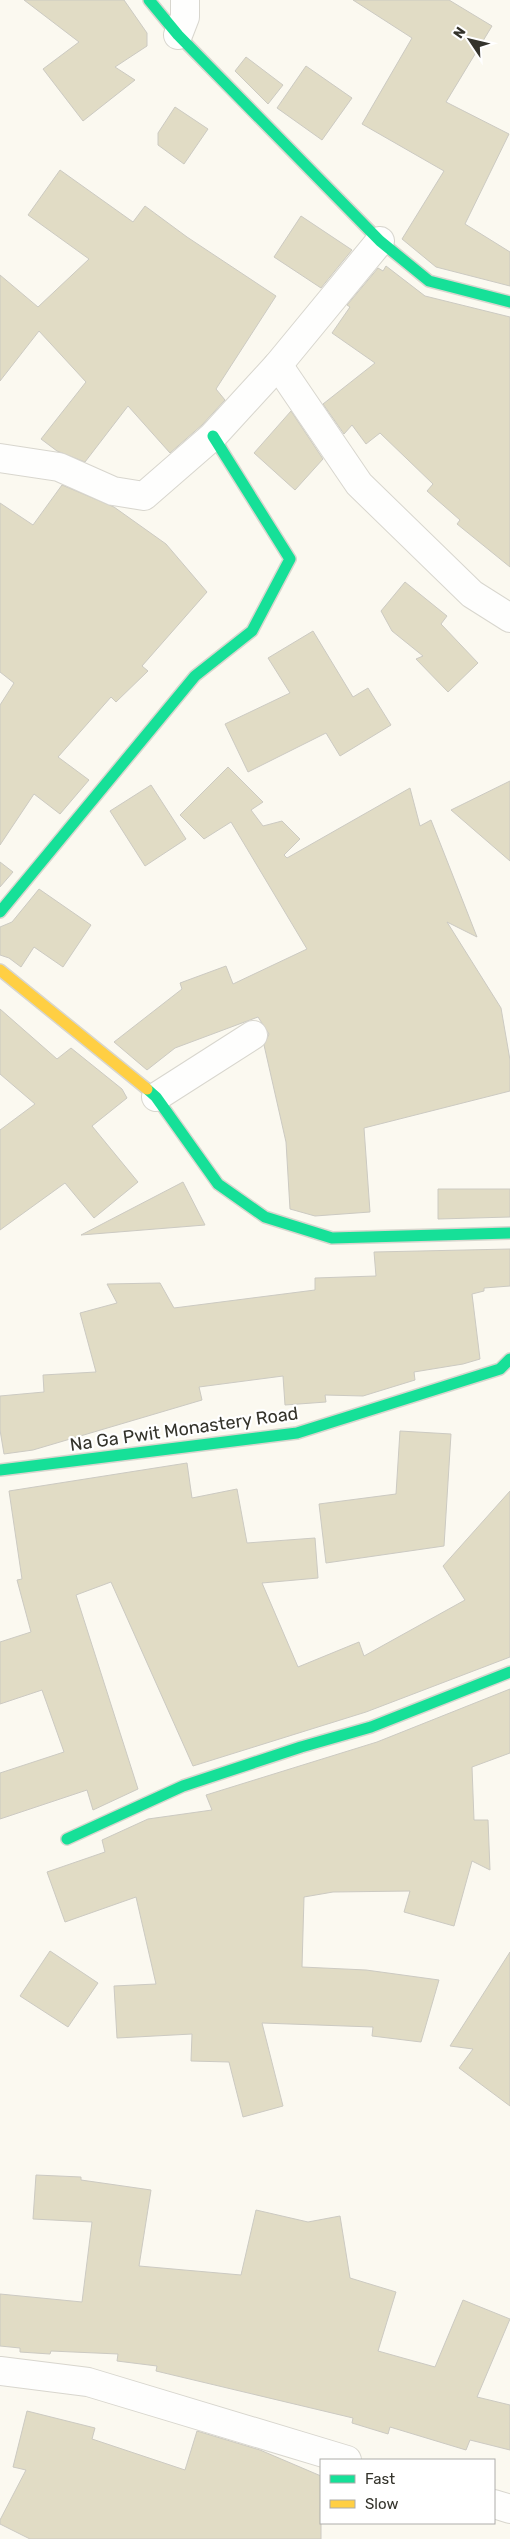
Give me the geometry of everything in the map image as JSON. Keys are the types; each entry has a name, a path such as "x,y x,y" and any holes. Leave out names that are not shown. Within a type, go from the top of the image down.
{"street":[{"path":"149,0 178,35 380,241 429,280 510,302"},
{"path":"178,35 185,17 185,0"},
{"path":"0,458 59,467 113,491 144,496 213,436 278,365 380,241"},
{"path":"278,365 359,484 472,594 510,618"},
{"path":"0,912 195,676 252,631 290,558 213,436"},
{"path":"0,970 156,1097 218,1184 265,1217 332,1238 510,1233"},
{"path":"156,1097 253,1035"},
{"name":"Na Ga Pwit Monastery Road","path":"0,1470 297,1433 500,1369 510,1360"},
{"path":"66,1839 183,1786 301,1747 371,1727 510,1672"},
{"path":"0,2371 88,2382 344,2459"},
{"path":"495,2504 510,2509"}],"building":[{"path":"24,0 124,0 147,33 147,46 115,67 135,80 83,121 43,69 79,42"},
{"path":"353,0 449,0 492,26 446,102 509,134 465,224 510,252 510,286 436,267 402,239 444,171 362,124 412,38"},
{"path":"246,57 283,85 268,104 235,71"},
{"path":"306,66 352,98 322,140 277,108"},
{"path":"175,107 208,129 184,164 158,145 158,133"},
{"path":"60,170 133,222 145,206 187,237 276,296 216,389 225,400 202,425 170,453 128,406 85,462 57,451 41,439 86,382 39,331 0,381 0,275 38,307 89,259 28,215"},
{"path":"301,216 352,250 321,288 274,257"},
{"path":"386,266 425,296 510,317 510,567 457,524 460,520 427,491 433,484 380,433 366,444 352,425 344,434 323,404 375,363 332,333 350,307 347,305 378,268 383,271"},
{"path":"291,411 323,459 295,490 254,453"},
{"path":"62,485 114,507 166,544 207,592 142,666 148,671 116,702 111,697 58,757 89,780 60,814 34,794 0,845 0,705 14,683 0,672 0,503 33,525"},
{"path":"405,582 447,616 441,624 478,663 448,692 416,659 423,656 392,631 381,611"},
{"path":"313,631 353,697 368,688 391,725 340,756 326,733 248,772 225,724 290,693 268,658"},
{"path":"228,767 263,802 251,810 263,826 282,821 300,839 284,855 287,858 410,788 420,826 431,820 477,937 447,922 501,1008 510,1060 510,1091 364,1128 370,1212 315,1216 290,1209 286,1142 264,1045 269,1034 258,1017 175,1048 147,1070 114,1042 182,989 180,983 226,966 233,984 307,949 231,822 204,839 180,815"},
{"path":"510,781 510,861 451,810"},
{"path":"151,785 186,839 145,866 110,811"},
{"path":"0,862 13,872 0,887"},
{"path":"39,889 91,925 63,967 34,947 21,967 9,958 0,955 0,927 12,922"},
{"path":"0,1009 57,1059 71,1048 122,1089 127,1098 92,1126 138,1182 94,1218 65,1183 0,1230 0,1130 35,1104 0,1074"},
{"path":"183,1182 205,1225 81,1235"},
{"path":"438,1189 510,1189 510,1217 438,1219"},
{"path":"510,1249 510,1286 484,1288 484,1291 472,1294 480,1359 463,1364 414,1372 415,1380 363,1396 325,1395 326,1402 285,1405 283,1376 199,1387 202,1400 33,1450 4,1454 0,1430 0,1396 44,1392 43,1375 96,1372 80,1313 117,1303 107,1284 160,1283 174,1308 315,1290 315,1278 376,1276 374,1252"},
{"path":"400,1431 451,1434 444,1546 326,1563 319,1504 396,1494"},
{"path":"187,1463 192,1498 237,1489 247,1543 315,1538 318,1578 262,1583 298,1667 359,1642 364,1656 465,1600 443,1566 510,1491 510,1657 366,1712 193,1766 111,1582 76,1595 138,1789 93,1810 87,1790 0,1819 0,1773 64,1752 42,1690 0,1704 0,1642 31,1632 17,1580 22,1579 9,1491"},
{"path":"510,1689 510,1753 472,1767 474,1820 488,1820 490,1870 472,1861 454,1926 404,1912 410,1891 333,1892 304,1897 302,1967 366,1970 439,1980 421,2042 372,2036 373,2027 262,2023 283,2106 243,2117 229,2062 191,2061 192,2034 117,2038 114,1986 156,1984 136,1897 65,1922 47,1872 105,1852 102,1840 148,1819 212,1810 206,1795 377,1742"},
{"path":"50,1951 98,1983 68,2027 20,1996"},
{"path":"510,1952 510,2106 459,2068 473,2049 450,2046"},
{"path":"36,2175 81,2177 81,2180 151,2190 139,2266 241,2275 256,2210 308,2222 340,2216 350,2278 396,2292 378,2351 435,2367 463,2300 510,2319 477,2397 510,2405 510,2450 470,2440 466,2450 390,2427 388,2434 352,2423 353,2418 156,2371 157,2366 117,2361 118,2354 51,2351 50,2354 20,2352 20,2348 0,2346 0,2294 82,2302 92,2222 33,2219"},
{"path":"27,2411 95,2428 92,2439 185,2470 197,2431 260,2450 320,2476 321,2539 30,2539 0,2524 0,2520 26,2470 13,2467"}],"traffic: fast":[{"path":"149,0 178,35 380,241 429,281 510,302"},
{"path":"0,912 195,676 252,631 290,559 213,436"},
{"path":"147,1089 156,1097 218,1184 265,1217 332,1238 510,1233"},
{"path":"0,1470 297,1433 500,1369 510,1359"},
{"path":"67,1839 183,1786 301,1747 371,1727 510,1672"}],"traffic: slow":[{"path":"0,970 147,1089"}]}
